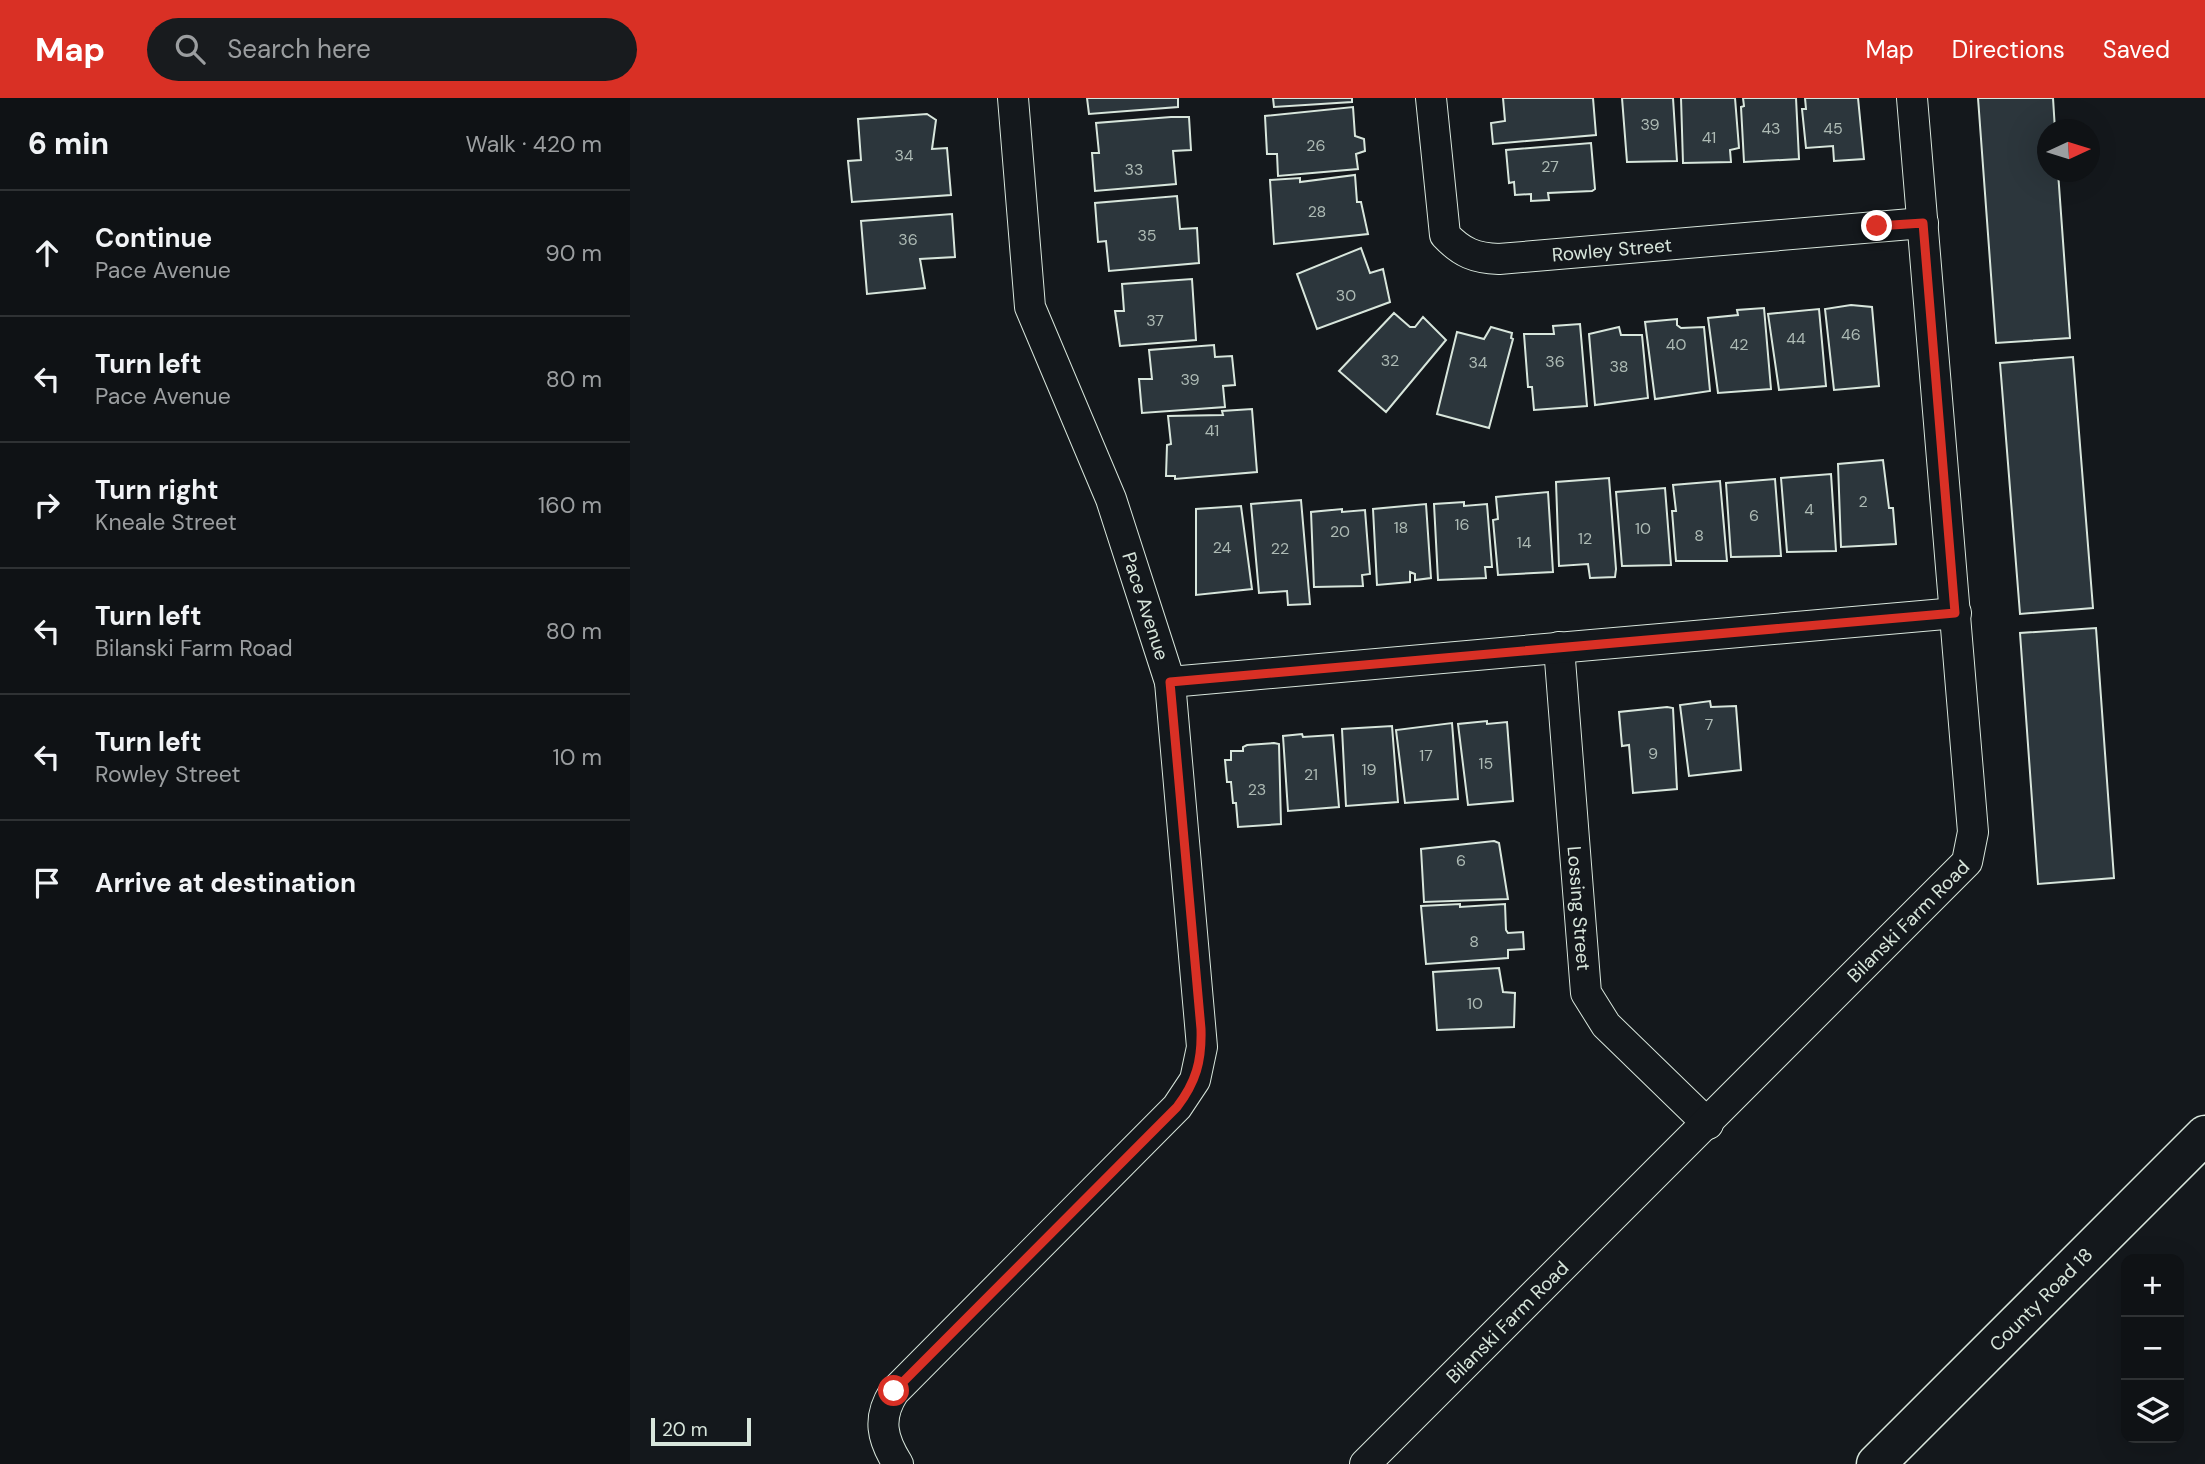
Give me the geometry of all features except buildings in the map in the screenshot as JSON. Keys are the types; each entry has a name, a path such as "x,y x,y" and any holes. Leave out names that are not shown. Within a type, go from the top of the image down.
{"main road":[{"name":"County Road 18","path":"1876,1464 2205,1135"}],"street":[{"name":"Pace Avenue","path":"898,1464 883,1435 886,1404 894,1391 1177,1107 1195,1080 1200,1065 1201,1029 1170,682 1111,499 1030,307 1013,98"},
{"name":"Rowley Street","path":"1431,98 1446,234 1458,248 1477,258 1512,258 1923,223"},
{"name":"Bilanski Farm Road","path":"1365,1464 1708,1124 1967,862 1973,832 1912,98"},
{"path":"1170,682 1955,613"},
{"name":"Lossing Street","path":"1559,647 1587,993 1606,1025 1708,1124"}],"route":[{"path":"894,1391 1177,1107 1195,1080 1200,1065 1201,1029 1170,682 1955,613 1923,223 1877,226"}]}
